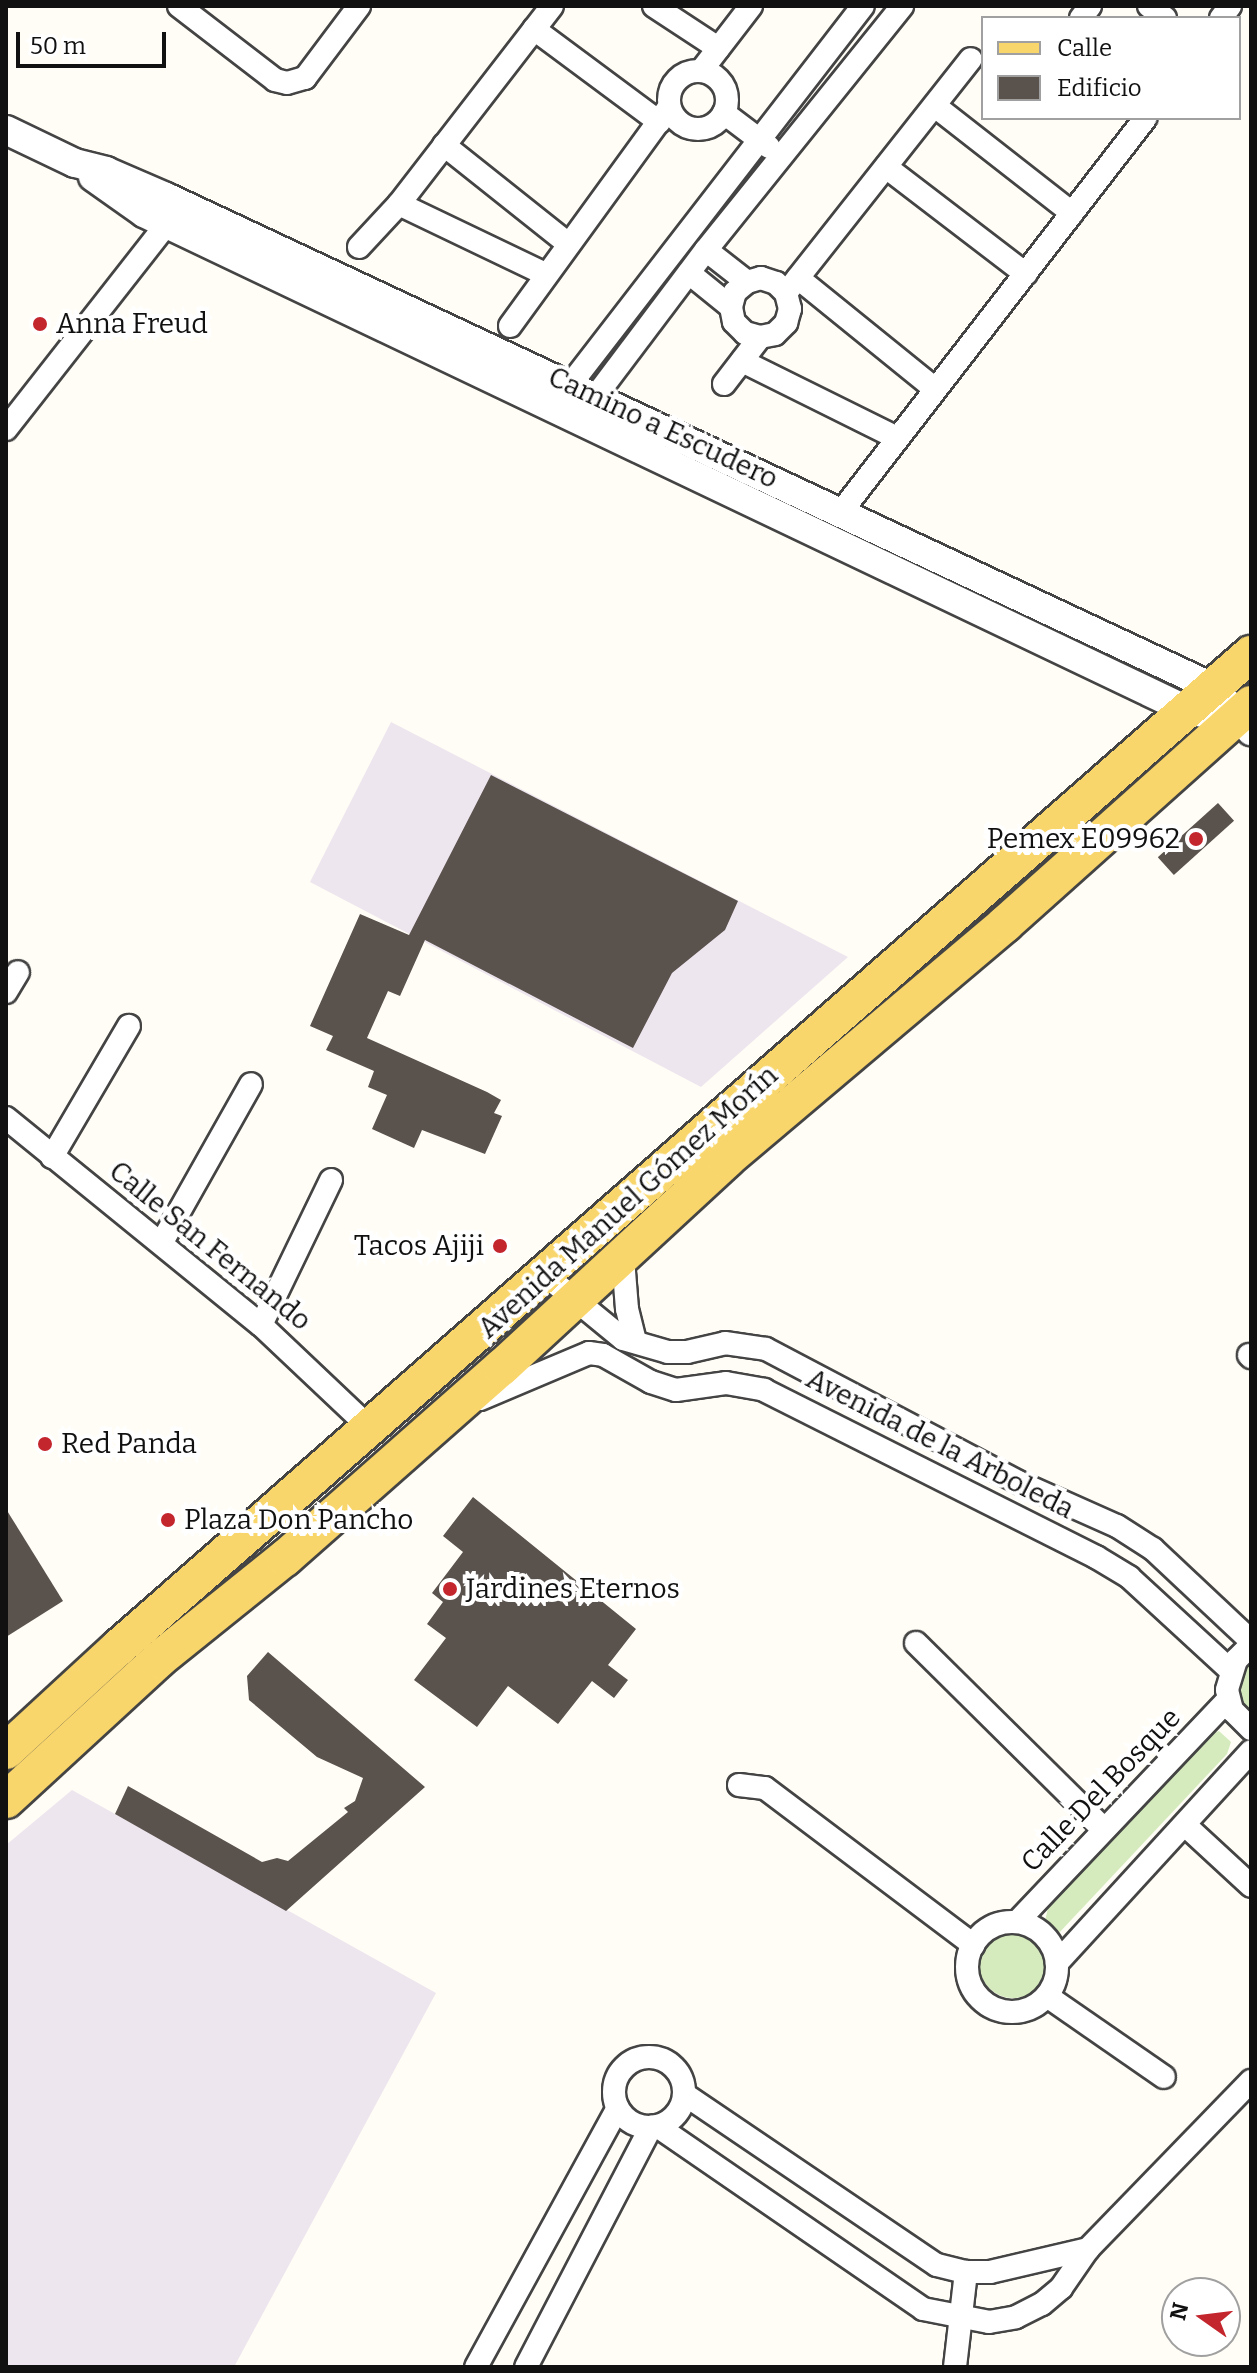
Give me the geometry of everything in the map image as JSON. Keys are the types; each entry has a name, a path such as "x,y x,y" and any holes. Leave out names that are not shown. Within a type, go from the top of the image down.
{"main road":[{"name":"Avenida Manuel Gómez Morín","path":"6,1751 369,1427 1251,654"},
{"name":"Avenida Manuel Gómez Morín","path":"6,1800 158,1660 285,1558 455,1409 623,1259 726,1160 1246,718"}],"street":[{"path":"179,6 275,80 298,83 359,6"},
{"path":"359,247 399,204 552,6"},
{"path":"654,6 718,48"},
{"path":"510,326 567,243 664,115 673,86 681,77 701,71 751,6"},
{"path":"567,404 678,243 863,6"},
{"path":"595,396 698,260 902,6"},
{"path":"534,29 664,115 684,125 705,128 720,118 727,102 721,82 701,71"},
{"path":"678,243 698,260 731,307 734,322 745,333 760,337 775,334 786,323 792,286 971,59"},
{"path":"935,106 1072,213"},
{"path":"720,118 778,162"},
{"path":"841,512 1144,120"},
{"name":"Camino a Escudero","path":"6,130 75,163 106,171 175,214 567,404 1201,700 1246,718"},
{"path":"444,145 567,243"},
{"path":"886,167 1026,274"},
{"path":"399,204 545,274"},
{"path":"6,429 175,214"},
{"path":"698,260 747,282"},
{"path":"731,307 735,292 747,282 761,278 792,286 934,388"},
{"path":"724,384 760,337"},
{"path":"742,361 897,438"},
{"name":"Camino a Escudero","path":"567,404 595,396 841,512 1201,700"},
{"path":"6,992 18,972"},
{"path":"52,1157 129,1026"},
{"path":"162,1242 251,1084"},
{"name":"Calle San Fernando","path":"6,1118 261,1325 369,1427"},
{"path":"261,1325 331,1180"},
{"path":"455,1409 629,1339 623,1259"},
{"name":"Avenida de la Arboleda","path":"544,1274 629,1339 668,1352 741,1343 766,1349 1018,1482 1117,1526 1153,1549 1251,1643"},
{"name":"Avenida de la Arboleda","path":"589,1353 603,1355 651,1382 676,1390 726,1383 749,1384 1029,1521 1129,1577 1230,1670"},
{"path":"796,1406 812,1375"},
{"path":"1029,1521 1047,1493"},
{"path":"916,1643 1104,1829"},
{"path":"1251,1643 1230,1670 1228,1700 1238,1719 1251,1729"},
{"name":"Calle Del Bosque","path":"1017,1922 1228,1700"},
{"path":"1057,1963 1251,1751"},
{"path":"739,1785 765,1788 973,1945"},
{"path":"1185,1825 1251,1886"},
{"path":"1017,1922 1029,1925 1048,1940 1057,1963 1055,1980 1047,1996 1039,2004 1018,2012 987,2004 972,1988 968,1977 969,1955 973,1945 992,1927 1017,1922"},
{"path":"1047,1996 1164,2077"},
{"path":"476,2367 618,2108 615,2085 619,2074 636,2059 659,2058 678,2072 684,2094 676,2114 654,2127 526,2367"},
{"path":"618,2108 632,2122 654,2127 923,2309 989,2322 1016,2317 1042,2304 1061,2288 1088,2249 1251,2081"},
{"path":"684,2094 937,2265 966,2272 990,2272 1088,2249"},
{"path":"956,2367 966,2272"}],"shaded area":[{"path":"391,722 848,957 701,1087 310,882"},
{"path":"72,1790 436,1993 234,2367 6,2367 6,1845"}],"green space":[{"path":"1251,1660 1251,1715 1244,1707 1239,1687"},
{"path":"1219,1731 1231,1742 1227,1754 1058,1934 1049,1932 1045,1921 1048,1908 1207,1736"},
{"path":"1013,1930 1037,1940 1047,1964 1037,1988 1013,1998 989,1988 979,1964 989,1940"}],"building":[{"path":"491,775 738,901 725,930 672,973 633,1048 425,940 400,996 388,991 367,1038 501,1100 494,1113 502,1116 485,1154 422,1130 414,1148 372,1129 387,1095 368,1087 374,1071 326,1050 333,1036 310,1026 360,914 409,935"},
{"name":"Pemex E09962","path":"1218,803 1234,821 1174,875 1158,857"},
{"path":"473,1497 636,1629 608,1665 628,1680 614,1698 592,1681 558,1724 508,1686 477,1727 414,1680 446,1638 427,1624 443,1602 432,1593 463,1552 443,1536"},
{"path":"6,1509 63,1601 6,1637"},
{"path":"268,1652 425,1787 286,1911 115,1814 128,1786 262,1862 277,1858 288,1861 348,1812 344,1808 355,1801 363,1778 317,1757 249,1700 247,1676"}],"place":[{"name":"Anna Freud","path":"40,324"},
{"name":"Pemex E09962","path":"1196,839"},
{"name":"Tacos Ajiji","path":"500,1246"},
{"name":"Red Panda","path":"45,1444"},
{"name":"Plaza Don Pancho","path":"168,1520"},
{"name":"Jardines Eternos","path":"450,1589"}]}
